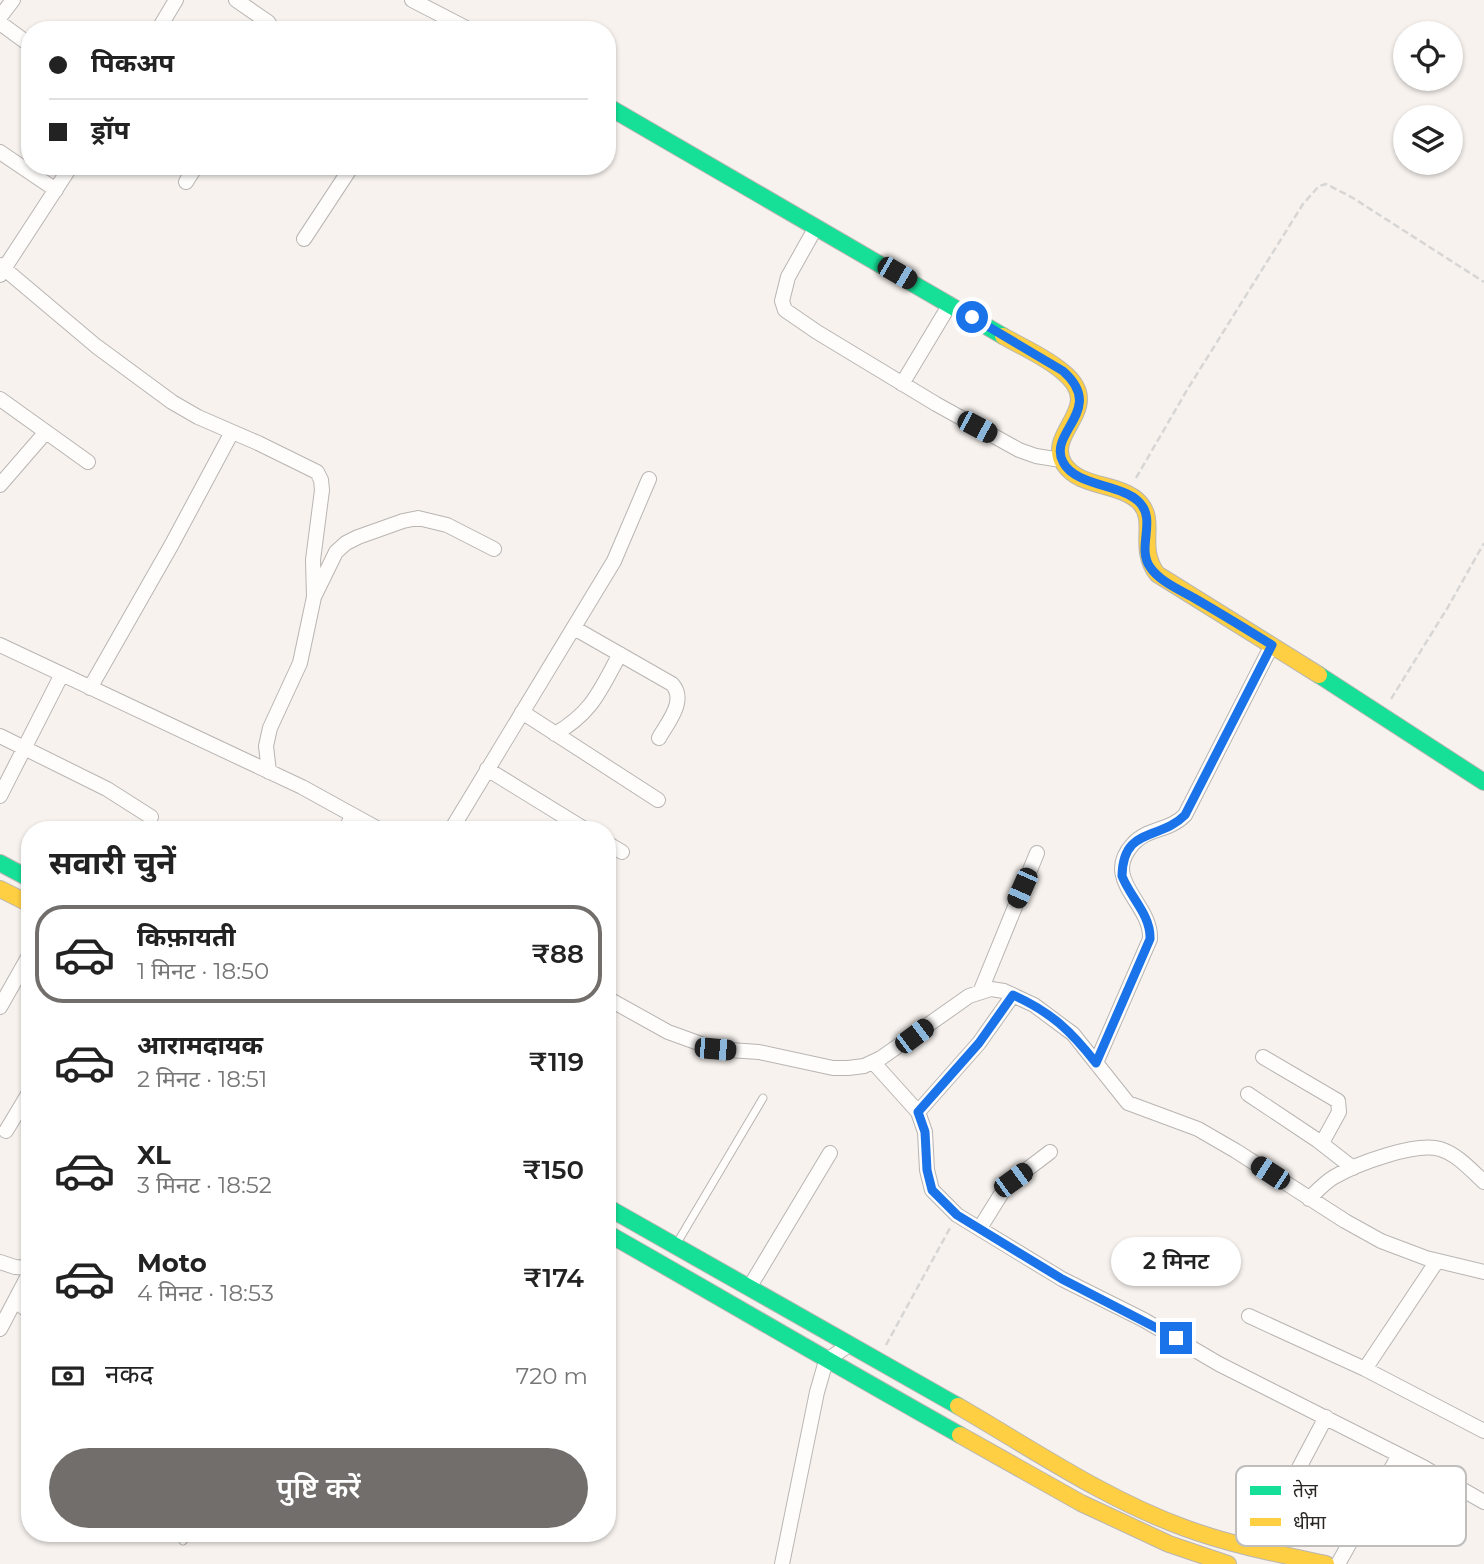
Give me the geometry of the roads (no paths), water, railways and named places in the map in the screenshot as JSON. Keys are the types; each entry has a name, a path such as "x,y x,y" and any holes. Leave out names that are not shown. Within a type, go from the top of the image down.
{"street":[{"path":"0,17 13,0"},
{"path":"163,21 176,0"},
{"path":"236,0 267,21"},
{"path":"412,0 442,21"},
{"path":"0,23 21,38"},
{"path":"616,111 1063,371 1074,380 1080,390 1080,400 1060,450 1061,460 1066,468 1075,473 1137,499 1147,516 1145,548 1150,567 1179,589 1382,714 1484,782"},
{"path":"0,152 21,166"},
{"path":"34,175 56,190"},
{"path":"65,175 1,270 96,346 172,402 309,467 317,472 321,480 320,515 313,560 314,597 300,663 270,728 266,746 270,772"},
{"path":"186,182 190,175"},
{"path":"304,239 346,175"},
{"path":"816,226 788,277 782,301 785,310 902,384 1019,450 1061,460"},
{"path":"902,384 950,304"},
{"path":"0,399 88,463"},
{"path":"90,688 232,432"},
{"path":"0,485 45,433"},
{"path":"456,821 614,561 649,479"},
{"path":"314,597 336,552 346,543 403,521 432,520 494,549"},
{"path":"574,628 677,690 675,710 659,738"},
{"path":"0,645 270,772 364,821"},
{"path":"1096,1063 1150,939 1146,918 1122,876 1126,854 1133,843 1145,835 1168,828 1185,815 1272,645"},
{"path":"555,734 584,713 620,654"},
{"path":"0,796 62,674"},
{"path":"522,712 658,800"},
{"path":"0,736 107,789 151,817"},
{"path":"487,769 571,821"},
{"path":"616,848 622,852"},
{"path":"981,990 1037,853"},
{"path":"0,863 21,874"},
{"path":"0,888 21,899"},
{"path":"0,1007 21,970"},
{"path":"616,1003 668,1032 715,1049 759,1052 832,1068 856,1067 873,1062 981,990 991,989 1013,995 1034,1005 1073,1034 1128,1103 1198,1129 1381,1241 1437,1261 1484,1272"},
{"path":"918,1112 979,1043 1013,995"},
{"path":"1263,1057 1338,1101 1339,1112 1322,1143"},
{"path":"873,1062 918,1112 925,1132 927,1170 932,1190 957,1215 1062,1279 1144,1320 1219,1364 1419,1466"},
{"path":"1248,1094 1322,1143 1353,1168"},
{"path":"6,1130 21,1106"},
{"path":"1309,1199 1331,1179 1353,1168 1408,1150 1437,1148 1459,1160 1483,1179"},
{"path":"980,1228 1013,1180 1050,1152"},
{"path":"749,1288 830,1153"},
{"path":"616,1212 749,1288 830,1353 878,1360 1113,1496 1185,1528 1236,1543"},
{"path":"616,1238 762,1321 830,1353 1081,1503 1169,1544 1228,1564"},
{"path":"1366,1369 1437,1261"},
{"path":"0,1262 21,1268"},
{"path":"0,1329 21,1289"},
{"path":"15,1301 21,1305"},
{"path":"1249,1316 1366,1369 1484,1430"},
{"path":"782,1564 807,1433 830,1353"},
{"path":"1300,1466 1326,1417"},
{"path":"1393,1466 1399,1455"},
{"path":"1466,1492 1484,1502"},
{"path":"1246,1546 1326,1564"},
{"path":"1338,1564 1348,1546"}],"lane":[{"path":"346,821 350,813"},
{"path":"675,1247 763,1098"}]}
